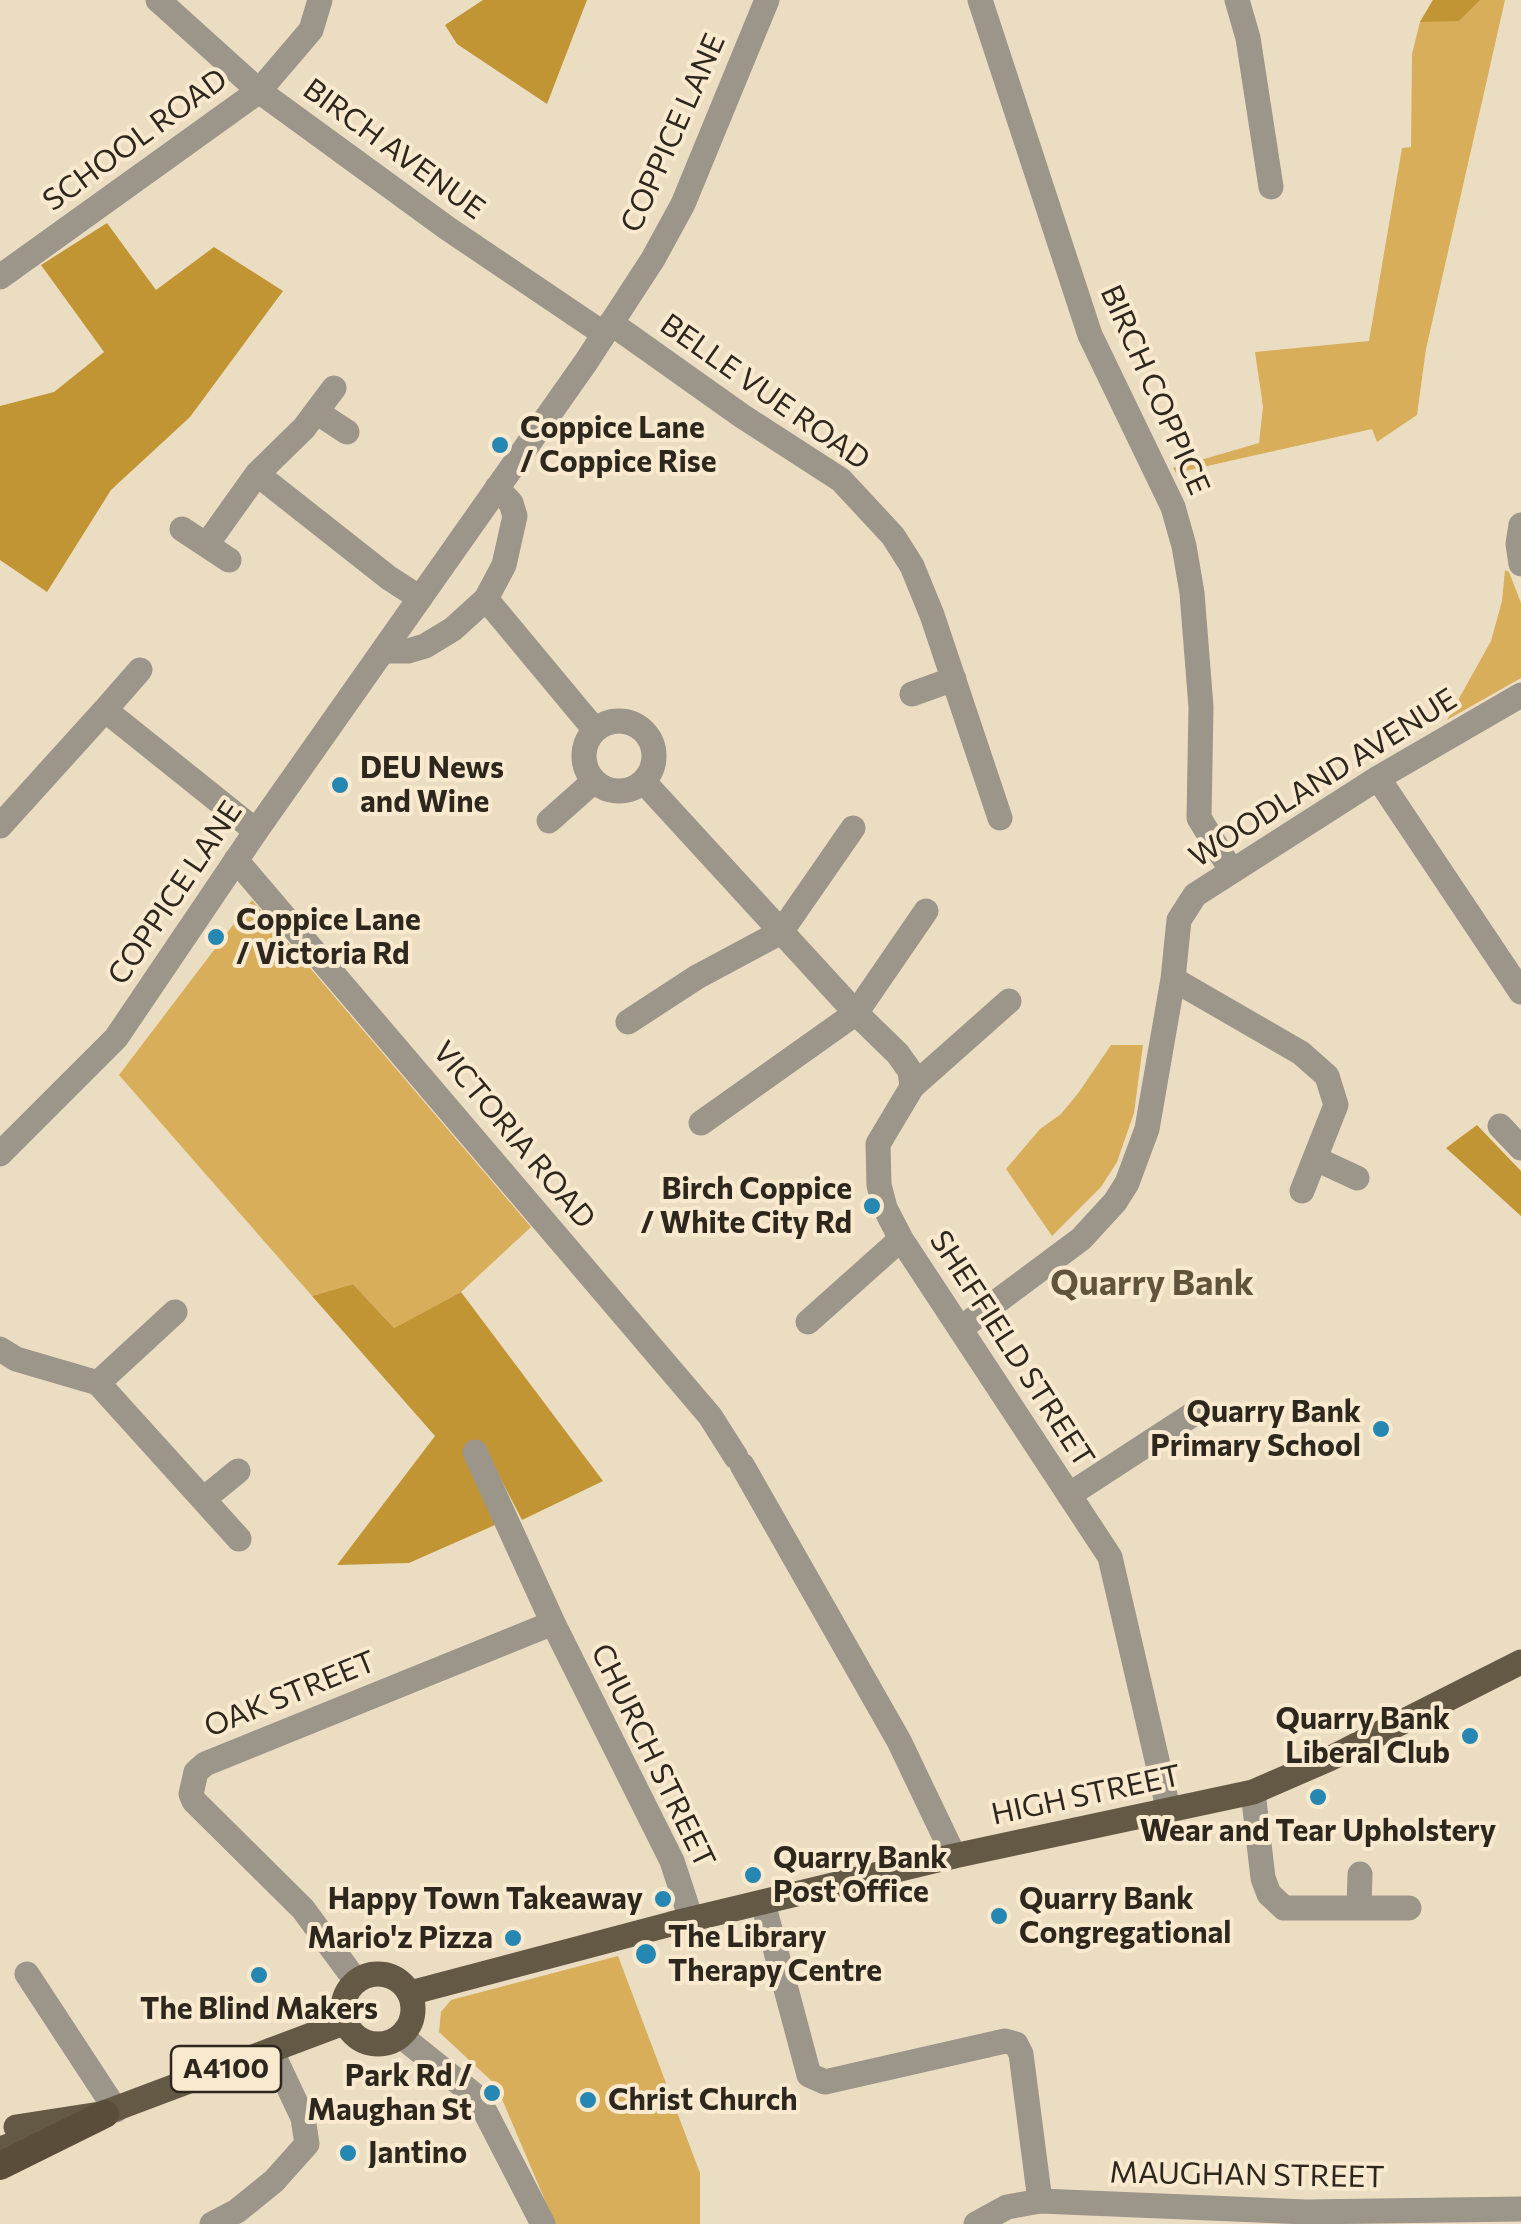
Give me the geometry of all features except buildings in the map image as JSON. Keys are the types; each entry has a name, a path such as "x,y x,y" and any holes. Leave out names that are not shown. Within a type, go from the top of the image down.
{"highway":[{"path":"0,2166 111,2112"}],"main road":[{"name":"HIGH STREET","path":"410,1993 691,1919 954,1856 1253,1792 1329,1759 1521,1662"},
{"path":"377,1974 388,1975 398,1979 410,1993 413,2014 401,2036 391,2042 370,2043 360,2039 346,2022 344,2000 356,1981 377,1974"},
{"name":"A4100","path":"0,2149 111,2112 346,2022"},
{"name":"A4100","path":"0,2132 33,2122 111,2112"}],"street":[{"name":"BIRCH AVENUE","path":"158,0 259,91 447,228 608,329"},
{"name":"SCHOOL ROAD","path":"0,277 259,91 311,30 320,0"},
{"name":"COPPICE LANE","path":"0,1154 116,1038 608,329 683,204 767,0"},
{"name":"BIRCH COPPICE","path":"980,0 1090,335 1174,508 1192,593 1200,688 1199,818 1232,870"},
{"path":"1237,0 1248,38 1271,187"},
{"name":"BELLE VUE ROAD","path":"608,329 841,480 872,511 912,566 1000,818"},
{"path":"207,544 258,474 318,413 334,388"},
{"path":"318,413 347,432"},
{"path":"258,474 420,598"},
{"path":"383,651 425,646 453,630 486,599 504,565 515,516 512,503 497,488"},
{"path":"1521,524 1521,564"},
{"path":"182,529 229,560"},
{"path":"486,599 595,730"},
{"path":"0,826 140,670"},
{"path":"912,694 954,680"},
{"name":"WOODLAND AVENUE","path":"960,1328 1081,1240 1116,1202 1127,1183 1147,1129 1179,920 1195,895 1378,778 1521,695"},
{"path":"104,710 256,831"},
{"path":"625,721 650,738 655,754 644,782 619,792 594,782 586,770 584,756 595,730 609,722 625,721"},
{"path":"1378,778 1521,992"},
{"path":"549,821 594,782"},
{"path":"644,782 898,1054 910,1071 912,1087"},
{"path":"628,1022 697,977 781,932 853,828"},
{"name":"VICTORIA ROAD","path":"236,860 710,1416 899,1741 954,1856"},
{"path":"701,1123 856,1013 926,911"},
{"path":"1173,979 1300,1053 1327,1076 1336,1106 1302,1191"},
{"name":"SHEFFIELD STREET","path":"1009,1000 912,1087 878,1144 876,1157 886,1208 901,1239 1110,1558 1170,1812"},
{"path":"1500,1126 1521,1148"},
{"path":"1316,1159 1357,1178"},
{"path":"808,1322 901,1239"},
{"path":"98,1383 175,1312"},
{"path":"0,1349 16,1358 98,1383 239,1538"},
{"name":"SHEFFIELD STREET","path":"1069,1495 1198,1411"},
{"name":"CHURCH STREET","path":"474,1452 553,1623 672,1861 691,1919"},
{"path":"205,1498 238,1470"},
{"name":"OAK STREET","path":"356,1981 304,1909 194,1801 191,1794 196,1772 224,1756 553,1623"},
{"path":"1253,1792 1263,1878 1268,1894 1284,1908 1409,1908"},
{"path":"1359,1908 1360,1874"},
{"path":"763,1903 809,2074 826,2082 1005,2041 1016,2044 1021,2054 1040,2201"},
{"path":"28,1974 111,2112"},
{"path":"401,2036 478,2098 542,2224"},
{"path":"212,2224 274,2181 306,2144 302,2118 270,2050"},
{"name":"MAUGHAN STREET","path":"976,2224 1007,2207 1040,2201 1305,2218 1521,2209"}],"shaded area":[{"path":"483,0 587,0 547,104 457,44 445,25"},
{"path":"1433,0 1505,0 1426,349 1417,415 1377,442 1372,429 1176,473 1173,468 1259,443 1263,407 1255,352 1369,341 1402,148 1411,147 1412,54 1420,22"},
{"path":"1433,0 1480,0 1459,21 1420,22"},
{"path":"107,223 156,290 214,247 283,291 190,417 111,490 47,592 0,560 0,406 54,392 104,352 41,265"},
{"path":"1505,570 1521,603 1521,678 1447,720 1491,641 1502,601"},
{"path":"252,900 531,1227 461,1292 394,1328 353,1284 312,1296 119,1075"},
{"path":"1111,1045 1143,1045 1134,1113 1117,1162 1101,1187 1052,1236 1006,1169 1040,1129 1061,1114"},
{"path":"1477,1125 1521,1171 1521,1216 1446,1148"},
{"path":"353,1284 394,1328 461,1292 603,1481 522,1520 488,1454 495,1525 409,1563 337,1565 435,1436 312,1296"},
{"path":"618,1956 700,2173 700,2224 555,2224 496,2085 439,2032 441,2012 451,2000"}],"place":[{"name":"Coppice Lane / Coppice Rise","path":"500,445"},
{"name":"DEU News and Wine","path":"340,785"},
{"name":"Coppice Lane / Victoria Rd","path":"216,937"},
{"name":"Birch Coppice / White City Rd","path":"872,1206"},
{"name":"Quarry Bank Primary School","path":"1381,1429"},
{"name":"Quarry Bank Liberal Club","path":"1470,1736"},
{"name":"Wear and Tear Upholstery","path":"1318,1797"},
{"name":"Quarry Bank Post Office","path":"753,1875"},
{"name":"Happy Town Takeaway","path":"663,1899"},
{"name":"Quarry Bank Congregational","path":"999,1916"},
{"name":"Mario'z Pizza","path":"513,1938"},
{"name":"The Library Therapy Centre","path":"646,1954"},
{"name":"The Blind Makers","path":"259,1975"},
{"name":"Park Rd / Maughan St","path":"492,2093"},
{"name":"Christ Church","path":"588,2100"},
{"name":"Jantino","path":"348,2153"}],"district":[{"name":"Quarry Bank","path":"1152,1283"}]}
